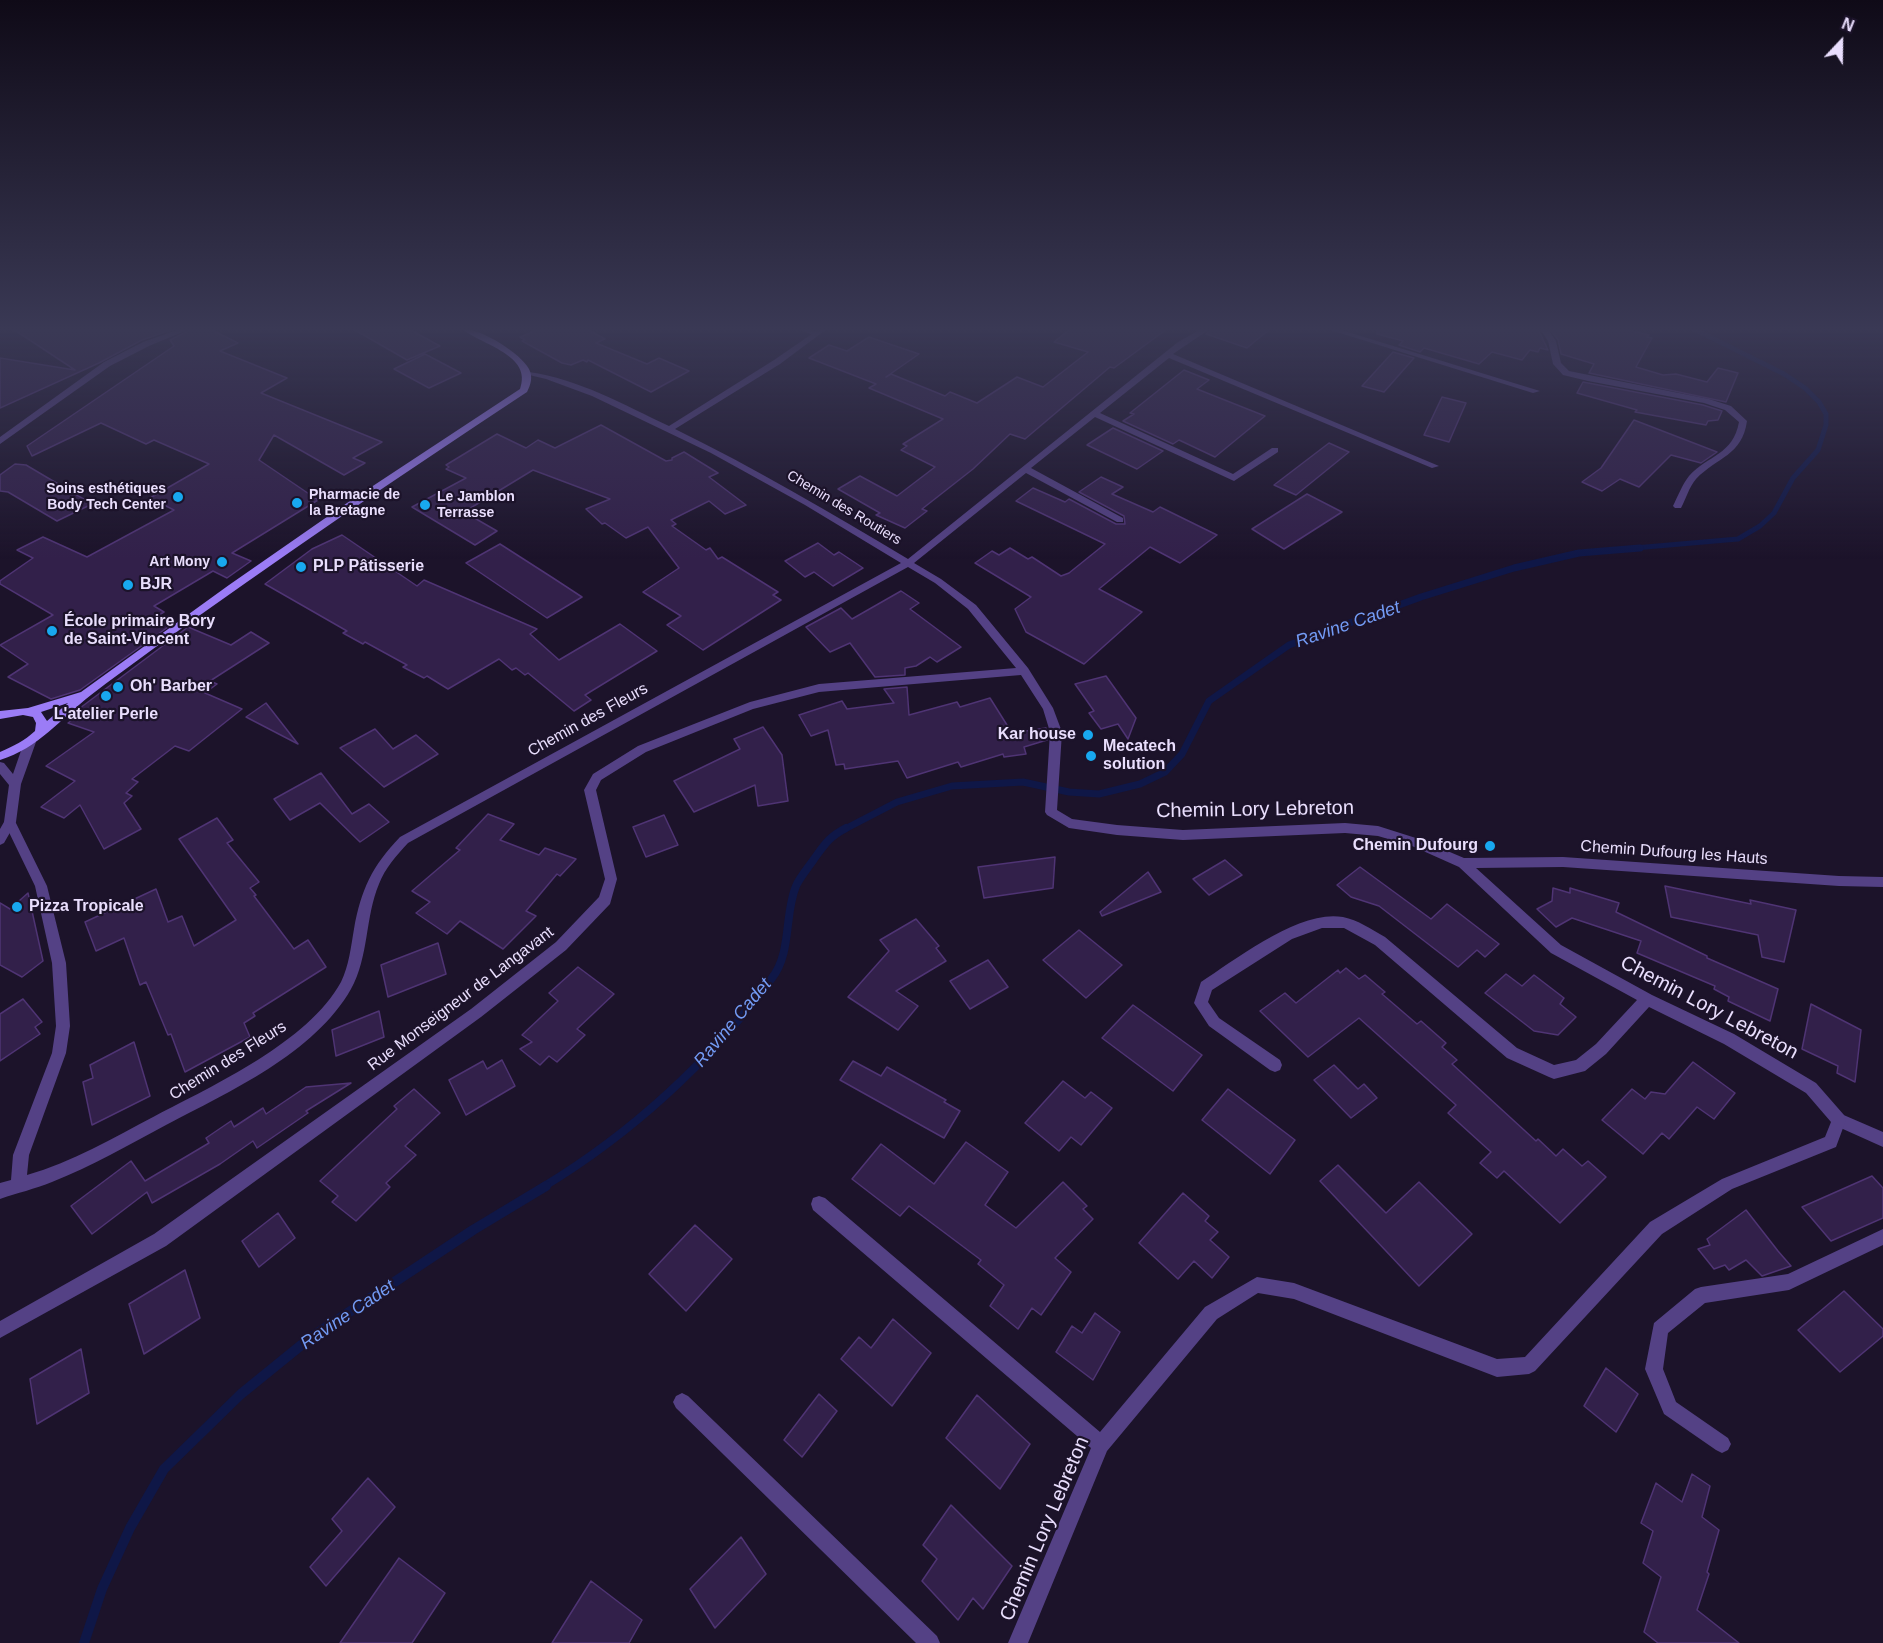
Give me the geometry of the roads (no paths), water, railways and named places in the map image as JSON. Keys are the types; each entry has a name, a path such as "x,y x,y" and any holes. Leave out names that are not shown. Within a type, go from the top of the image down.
{"main road":[{"path":"0,756 30,742 86,693 350,504 502,406"},
{"path":"1,714 31,711 86,693"},
{"path":"31,711 41,718 41,731"}],"street":[{"path":"0,441 47,406"},
{"name":"Chemin des Routiers","path":"620,406 670,429 797,497 938,581 972,607 1024,671 1048,708 1056,732 1051,812 1069,823"},
{"path":"670,429 707,406"},
{"name":"Chemin des Fleurs","path":"0,1191 58,1172 205,1097 288,1047 311,1027 345,986 356,955 369,892 382,865 404,840 908,563 1106,406"},
{"path":"1290,406 1435,466"},
{"path":"1678,506 1693,477 1725,455 1742,434 1743,421 1728,408 1721,406"},
{"path":"1096,414 1234,478 1275,450"},
{"path":"1026,469 1120,520"},
{"name":"Rue Monseigneur de Langavant","path":"0,1330 160,1240 476,1013 561,946 605,900 611,879 590,790 597,777 642,749 750,706 819,688 1024,671"},
{"path":"0,840 10,822 15,784 30,742"},
{"path":"0,766 15,784"},
{"path":"10,822 41,885 59,963 63,1026 59,1053 21,1155 18,1185"},
{"name":"Chemin Lory Lebreton","path":"1018,1643 1101,1445 1211,1313 1257,1285 1294,1291 1497,1368 1529,1365 1656,1228 1727,1184 1831,1142 1839,1120 1811,1088 1729,1039 1647,999 1556,949 1464,863 1414,842 1367,830 1294,828 1183,835 1117,831 1069,823"},
{"name":"Chemin Dufourg les Hauts","path":"1464,863 1563,862 1839,882 1883,882"},
{"path":"1275,1065 1214,1022 1201,1003 1206,986 1298,929 1320,922 1340,921 1360,928 1380,941 1512,1053 1554,1072 1580,1066 1601,1049 1647,999"},
{"path":"1839,1120 1883,1140"},
{"path":"819,1204 1101,1445"},
{"path":"1722,1444 1670,1408 1654,1369 1660,1329 1701,1295 1789,1282 1883,1238"},
{"path":"682,1402 930,1643"}],"waterway":[{"name":"Ravine Cadet","path":"1623,549 1738,539 1760,526 1774,513 1793,478 1818,450 1826,425 1826,414 1821,406"},
{"name":"Ravine Cadet","path":"843,830 897,802 952,786 1023,782 1069,792 1099,794 1140,784 1165,772 1182,754 1209,701 1289,645 1421,597 1514,568 1579,553 1640,548"},
{"name":"Ravine Cadet","path":"543,1187 607,1143 667,1094 748,1009 778,968 785,945 792,897 798,883 828,841 846,828"},
{"name":"Ravine Cadet","path":"84,1643 102,1589 130,1528 164,1469 241,1394 310,1338 473,1230 546,1186"}],"place":[{"name":"Soins esthétiques Body Tech Center","path":"178,497"},
{"name":"Pharmacie de la Bretagne","path":"297,503"},
{"name":"Le Jamblon Terrasse","path":"425,505"},
{"name":"Art Mony","path":"222,562"},
{"name":"PLP Pâtisserie","path":"301,567"},
{"name":"BJR","path":"128,585"},
{"name":"École primaire Bory de Saint-Vincent","path":"52,631"},
{"name":"Oh' Barber","path":"118,687"},
{"name":"L'atelier Perle","path":"106,696"},
{"name":"Kar house","path":"1088,735"},
{"name":"Mecatech solution","path":"1091,756"},
{"name":"Chemin Dufourg","path":"1490,846"},
{"name":"Pizza Tropicale","path":"17,907"}]}
